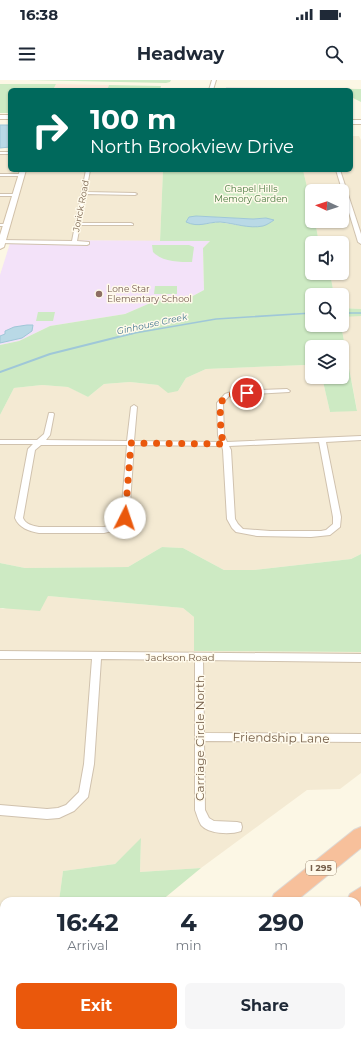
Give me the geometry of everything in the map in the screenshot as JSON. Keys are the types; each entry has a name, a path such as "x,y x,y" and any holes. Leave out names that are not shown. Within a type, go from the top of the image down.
{"highway":[{"name":"I 295","path":"286,897 361,836"}],"street":[{"path":"0,174 23,172 16,195 3,225 1,245 87,243"},
{"name":"Jorick Road","path":"74,243 88,172"},
{"path":"339,172 361,242"},
{"path":"83,193 135,194"},
{"path":"0,196 16,195"},
{"path":"78,224 131,224"},
{"path":"287,391 234,393 222,399 220,408 221,435 225,444 233,524 240,531 256,534 320,534 332,530 337,525 322,440"},
{"path":"51,414 47,435 32,448 19,518 21,523 32,529 39,530 91,531 112,529 117,527 125,518 131,443 133,437 134,406"},
{"path":"0,442 225,444 361,438"},
{"name":"Jackson Road","path":"0,656 361,658"},
{"path":"0,810 47,814 59,812 70,808 84,794 89,764 97,656"},
{"name":"Carriage Circle North","path":"199,657 200,810 202,820 215,827 237,827"},
{"name":"Friendship Lane","path":"200,737 361,738"}],"shaded area":[{"path":"56,84 109,85 108,88 54,88"},
{"path":"226,87 285,88 226,88"},
{"path":"353,136 359,136 361,140 361,309 349,308 349,288 333,288 331,280 349,280 349,236 318,236 316,228 349,228 349,184 306,184 303,172 353,172"},
{"path":"0,151 8,151 8,172 163,172 160,241 0,240"},
{"name":"Lone Star Elementary School","path":"11,240 210,241 203,248 204,290 191,297 155,301 125,314 50,326 19,341 0,345 0,275"},
{"path":"349,316 361,316 361,554 351,559 254,570 224,570 183,548 162,547 128,567 25,568 0,563 0,415 14,388 42,385 69,387 88,397 104,384 130,382 158,385 178,391 186,378 206,369 305,365 305,384 324,384 330,412 357,410 349,368 349,340 344,340 342,332 349,332"},
{"path":"48,596 183,608 194,617 195,651 361,652 361,773 340,789 307,790 201,868 140,872 141,839 115,864 63,871 60,897 0,897 0,608 3,609"}],"green space":[{"path":"27,80 171,80 170,82 166,83"},
{"path":"0,84 56,84 54,88 8,88 8,113 0,113"},
{"path":"109,85 161,86 160,88 108,88"},
{"path":"353,89 361,89 361,102 353,98"},
{"name":"Chapel Hills Memory Garden","path":"163,172 303,172 306,184 305,184 305,228 316,228 318,236 305,236 305,280 331,280 333,288 305,288 305,332 342,332 344,340 305,340 305,365 206,369 186,378 178,391 168,393 158,385 130,382 104,384 88,397 68,387 42,385 14,388 0,415 0,345 19,341 50,326 125,314 155,301 191,297 204,290 203,248 210,241 160,241","holes":["196,216 253,219 266,218 263,226 243,226 218,222 206,224"]},
{"path":"152,245 189,245 194,247 192,262 166,260 161,258 153,252"},
{"path":"155,286 177,286 177,294 154,294"},
{"path":"349,308 361,309 361,316 349,317"},
{"path":"38,312 55,312 53,321 36,321"},
{"path":"349,368 357,411 330,412 324,384 349,384"},
{"path":"162,547 183,548 224,570 254,570 351,559 361,554 361,652 194,651 194,617 183,608 48,596 40,611 0,608 0,563 25,568 128,567"},
{"path":"141,838 140,872 201,868 166,897 60,897 63,871 115,864"}],"water":[{"path":"0,125 8,125 8,147 0,148"},
{"path":"196,216 253,219 266,218 274,220 264,226 258,227 220,222 195,225 186,222 189,217"},
{"path":"33,325 32,331 22,338 0,343 0,336 5,334 5,331 14,327"}],"waterway":[{"name":"Ginhouse Creek","path":"132,333 216,319 305,313"},
{"name":"Ginhouse Creek","path":"349,313 361,313"},
{"name":"Ginhouse Creek","path":"0,372 50,354 132,333"}],"place":[{"name":"Lone Star Elementary School","path":"99,294"}],"route":[{"path":"125,518 131,443 225,444 221,435 220,403 222,399 228,395 234,393 247,393"}]}
